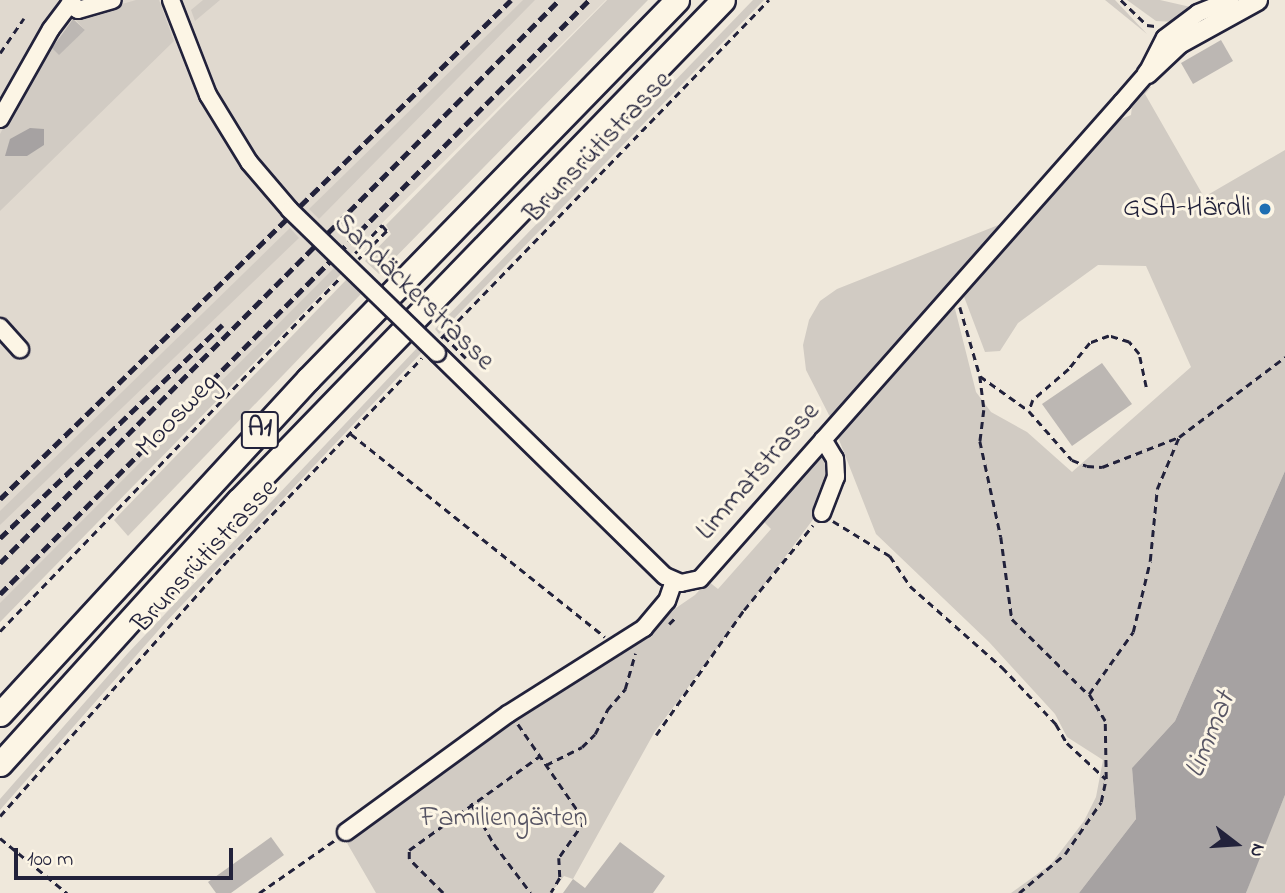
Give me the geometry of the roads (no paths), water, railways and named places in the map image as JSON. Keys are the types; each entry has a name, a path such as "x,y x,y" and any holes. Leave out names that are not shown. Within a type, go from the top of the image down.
{"highway":[{"name":"A1","path":"0,714 308,379 677,0"},
{"name":"A1","path":"0,764 238,501 723,0"}],"main road":[{"path":"1147,73 1179,43 1257,0"}],"street":[{"path":"0,119 71,2 78,10 113,0"},
{"name":"Sandäckerstrasse","path":"171,0 208,95 249,162 290,210 432,351 674,581"},
{"name":"Limmatstrasse","path":"674,581 700,579 1147,73 1162,41 1175,28 1230,0"},
{"path":"0,327 20,349"},
{"path":"822,513 836,477 835,459 823,439"},
{"path":"346,832 510,713 657,616 674,581"}],"water":[{"path":"30,128 44,129 44,145 27,156 5,156 10,139"},
{"name":"Limmat","path":"1285,471 1285,795 1246,893 1079,893 1136,819 1132,768 1175,721"}],"railway":[{"path":"0,499 511,0"},
{"path":"0,563 559,0"},
{"path":"0,594 589,0"},
{"path":"0,538 222,325"}],"place":[{"name":"GSA-Härdli","path":"1265,209"}],"park label":[{"name":"Familiengärten","path":"504,819"}]}
